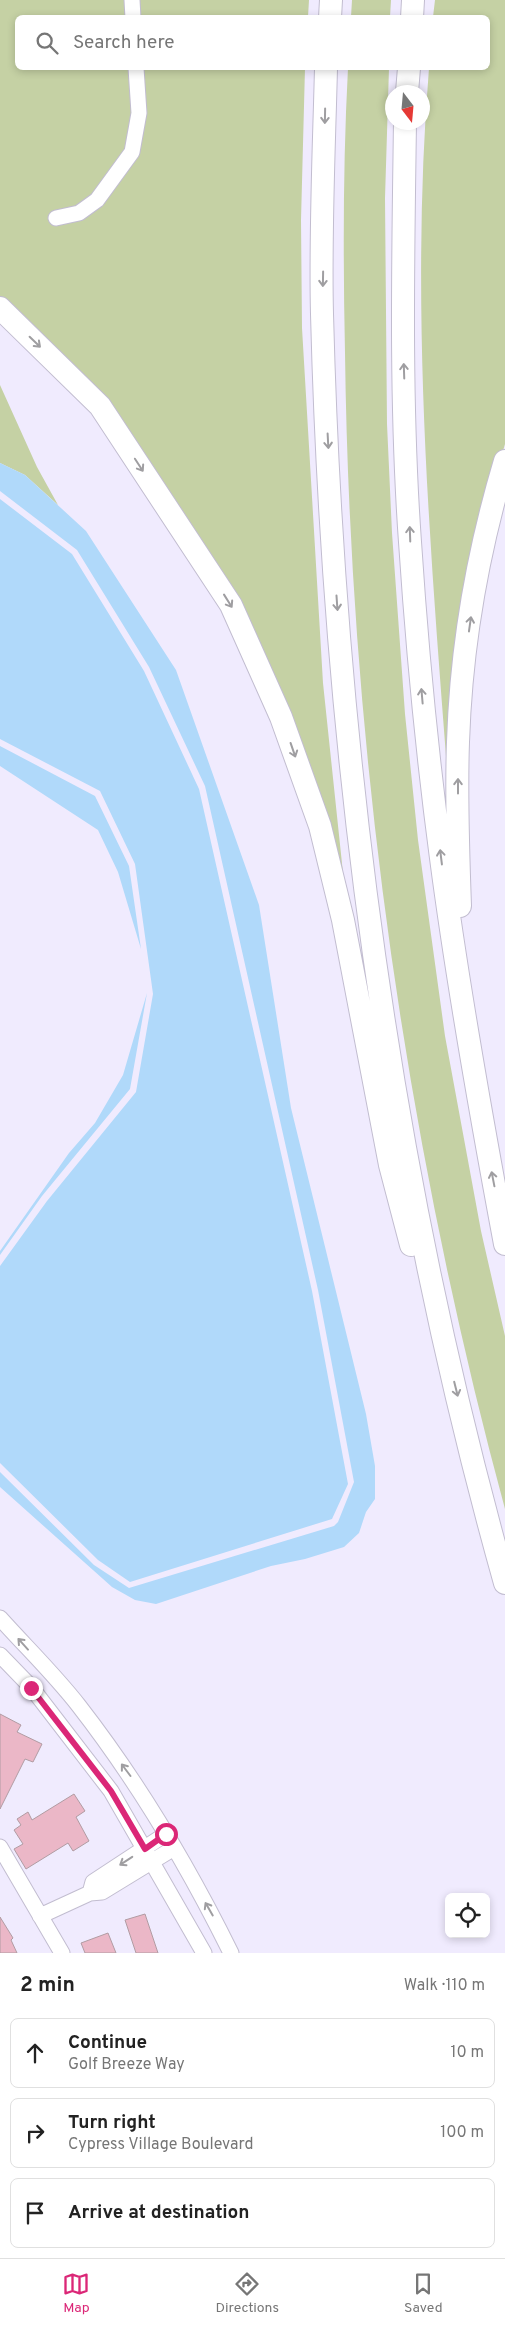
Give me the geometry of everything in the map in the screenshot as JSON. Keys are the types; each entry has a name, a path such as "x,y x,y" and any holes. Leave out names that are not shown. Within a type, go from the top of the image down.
{"highway":[{"path":"330,15 331,0"},
{"path":"412,15 413,0"},
{"path":"326,70 322,311 332,539 346,715 362,864 394,1090 445,1341 505,1583"},
{"path":"408,85 409,70"},
{"path":"405,130 402,321 410,540 425,723 440,857 463,1009 505,1244"},
{"path":"0,308 100,406 232,605 281,716 320,826 343,920 390,1165 413,1252 445,1341"},
{"path":"463,1009 458,742 473,605 488,528 505,461"}],"street":[{"path":"132,0 133,15"},
{"path":"56,218 79,213 96,200 132,152 139,113 136,70"},
{"path":"0,1618 78,1705 133,1779 213,1917 230,1953"},
{"path":"0,1655 31,1688 111,1791 204,1953"},
{"path":"148,1856 166,1834"},
{"path":"0,1847 62,1953"},
{"path":"40,1916 90,1893 93,1882 148,1856 174,1848"}],"green space":[{"path":"0,0 309,0 308,15 15,15 15,70 305,70 301,220 302,328 323,683 343,873 338,872 218,571 0,299"},
{"path":"352,0 391,0 390,15 351,15"},
{"path":"435,0 505,0 505,444 497,471 447,769 428,506 424,418 421,243 424,155 425,130 430,130 429,70 490,70 490,15 433,15"},
{"path":"348,70 389,70 388,85 385,85 385,130 387,130 385,198 387,424 392,533 405,714 418,840 445,1036 481,1231 505,1336 505,1509 469,1367 438,1224 411,1081 389,936 371,791 358,645 349,499 344,246"},
{"path":"0,385 37,467 58,505 25,475 0,463"}],"water":[{"path":"0,463 25,475 86,531 176,670 259,905 291,1108 366,1414 375,1466 375,1499 366,1512 359,1533 344,1547 305,1559 271,1566 156,1604 135,1600 112,1587 0,1487 0,1472 94,1565 129,1588 334,1526 338,1522 354,1482 318,1290 205,786 149,667 77,550 0,491"},
{"path":"0,499 72,554 144,671 199,789 312,1291 348,1484 332,1519 130,1582 98,1560 0,1463 0,1266 47,1201 136,1092 153,994 135,864 100,791 0,739"},
{"path":"0,746 95,796 129,866 141,949 118,872 98,830 0,766"},
{"path":"147,993 130,1089 42,1196 0,1255 0,1251 69,1153 95,1123 123,1075"}],"building":[{"path":"0,1714 21,1725 17,1732 42,1744 33,1762 25,1759 0,1809"},
{"path":"74,1794 85,1811 76,1817 89,1841 73,1851 68,1843 26,1869 14,1849 23,1844 14,1830 21,1825 17,1819 28,1812 32,1820"},
{"path":"145,1914 158,1953 136,1953 125,1920"},
{"path":"0,1917 13,1938 11,1940 17,1953 0,1953"},
{"path":"108,1933 116,1953 85,1953 81,1943"}],"route":[{"path":"31,1688 111,1791 145,1849 166,1834"}]}
